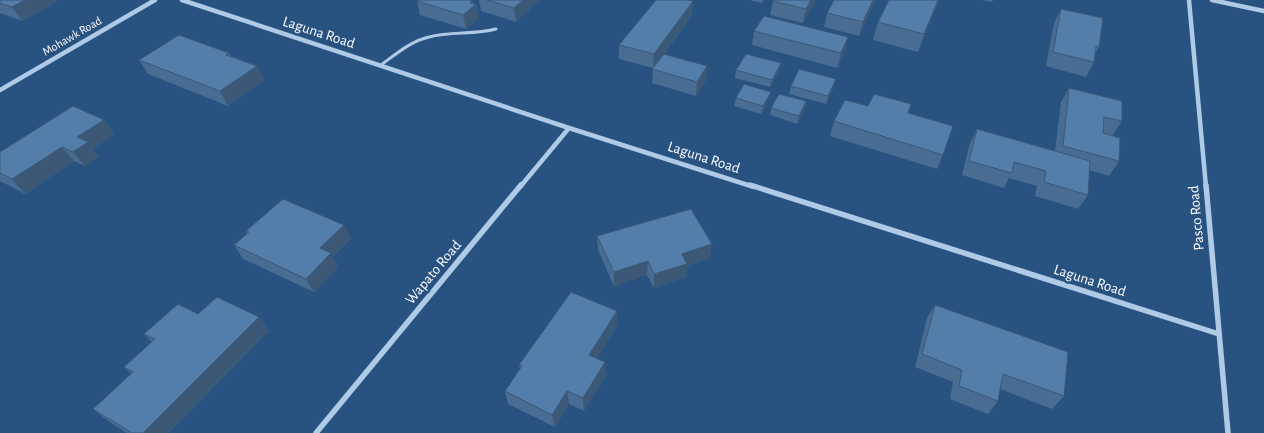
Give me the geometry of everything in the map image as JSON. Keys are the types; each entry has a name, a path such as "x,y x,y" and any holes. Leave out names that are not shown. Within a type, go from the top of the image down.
{"street":[{"name":"Mohawk Road","path":"0,90 155,0"},
{"name":"Laguna Road","path":"182,0 569,128 1219,334"},
{"name":"Pasco Road","path":"1189,0 1228,433"},
{"path":"1212,0 1264,10"},
{"name":"Wapato Road","path":"316,433 569,128"}],"lane":[{"path":"381,66 414,42 429,37 480,34 496,28"}],"building":[{"path":"0,0 25,0 12,7 0,3"},
{"path":"418,0 470,0 472,1 470,3 476,4 463,15"},
{"path":"487,0 523,0 514,8"},
{"path":"656,0 693,1 654,54 619,45"},
{"path":"773,0 811,0 806,9"},
{"path":"834,0 873,0 863,22 827,13"},
{"path":"889,0 938,0 924,34 878,22"},
{"path":"1061,9 1103,18 1099,47 1096,46 1094,62 1053,52"},
{"path":"764,16 848,37 841,53 754,31"},
{"path":"179,35 229,53 226,55 257,66 220,91 139,60"},
{"path":"664,54 707,66 697,82 652,69"},
{"path":"746,54 781,63 772,80 736,70"},
{"path":"799,69 836,79 828,96 791,86"},
{"path":"744,84 771,92 763,106 736,98"},
{"path":"1069,88 1122,101 1122,121 1104,117 1103,133 1120,138 1119,161 1063,146"},
{"path":"779,94 806,101 799,116 771,108"},
{"path":"874,94 911,104 908,113 953,126 943,155 834,121 845,100 868,106"},
{"path":"73,106 104,120 77,137 88,142 73,152 62,147 12,179 0,173 0,152"},
{"path":"977,129 1090,161 1088,195 1044,182 1046,171 1014,162 1012,173 969,161"},
{"path":"283,199 344,225 320,248 331,253 306,279 234,245 249,232 246,231"},
{"path":"691,209 712,244 682,254 687,264 654,274 648,261 614,272 597,236"},
{"path":"571,292 617,311 589,355 605,362 583,398 567,391 552,415 505,391 522,366 519,365"},
{"path":"217,297 259,317 143,433 132,433 93,409 133,372 124,367 155,339 144,334 178,304 198,314"},
{"path":"935,305 1068,352 1064,396 1003,374 998,401 959,386 962,370 922,354"}]}
